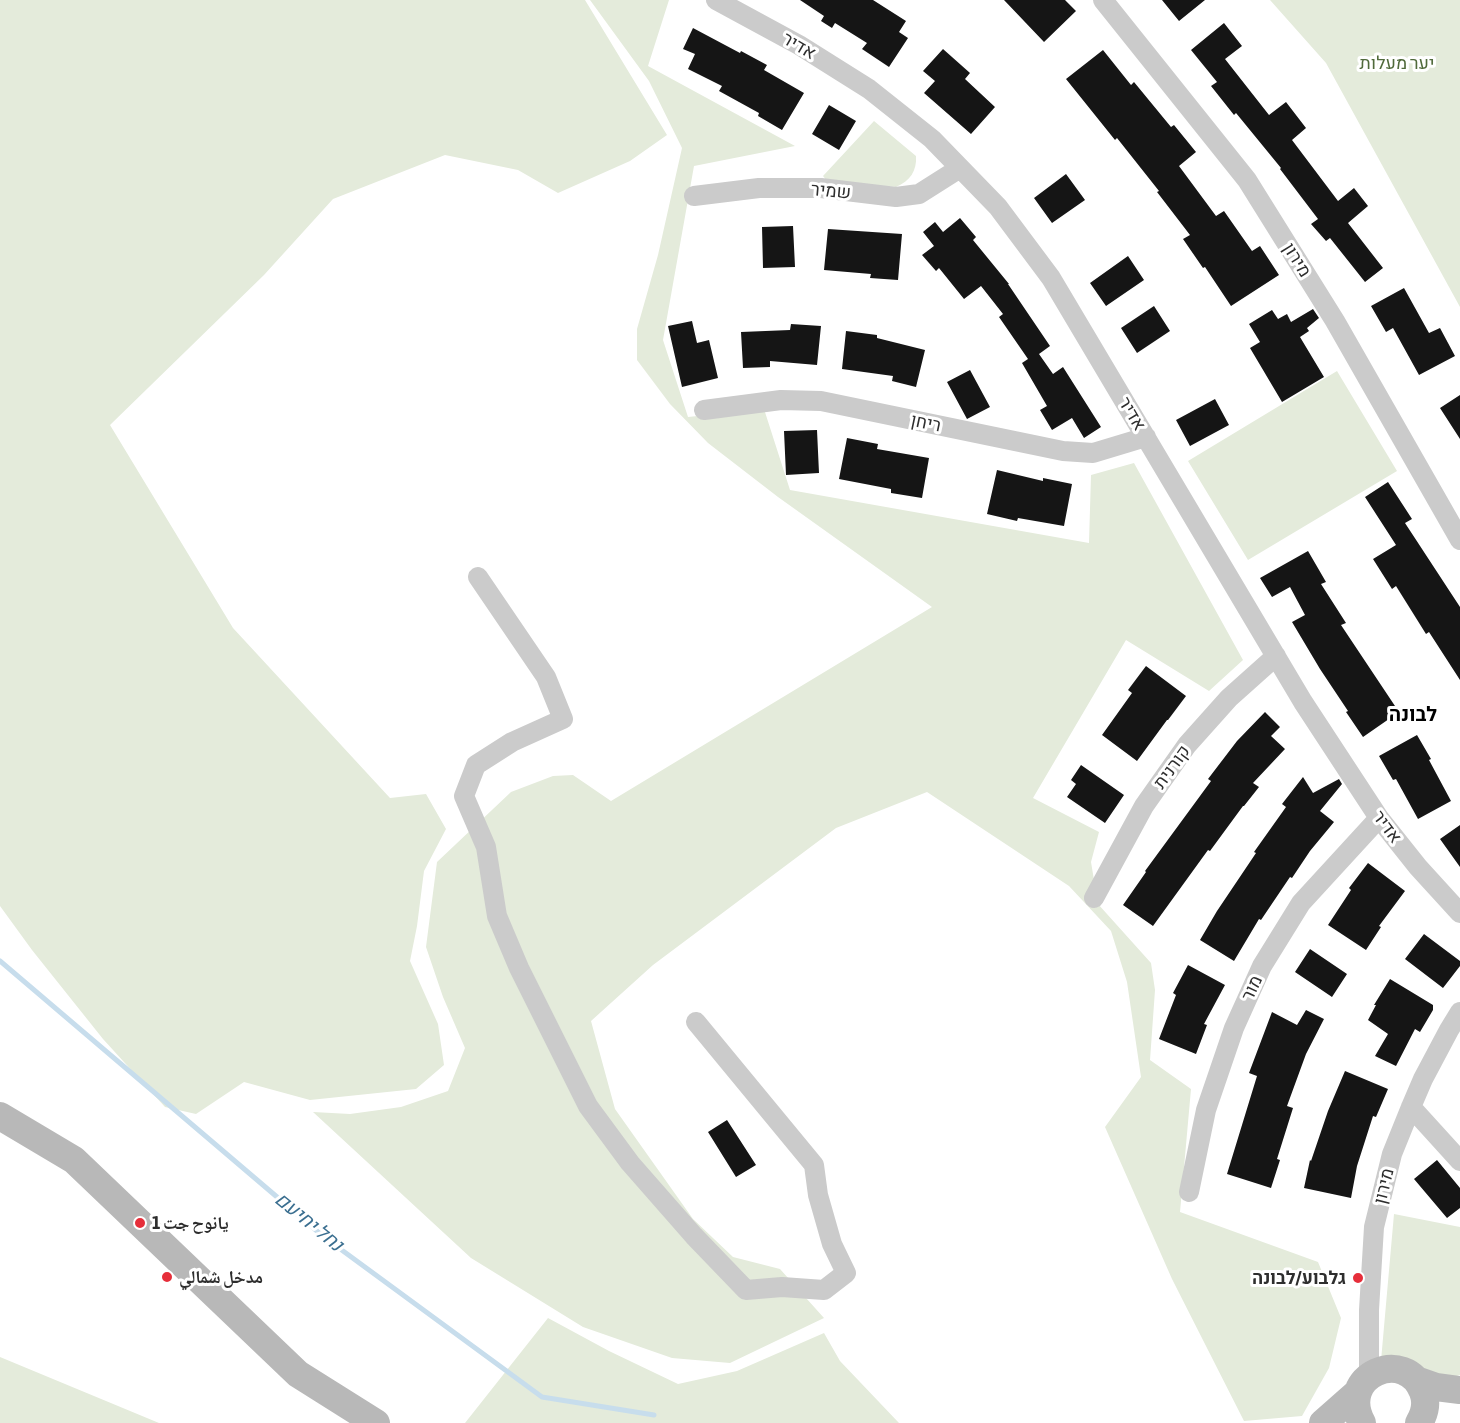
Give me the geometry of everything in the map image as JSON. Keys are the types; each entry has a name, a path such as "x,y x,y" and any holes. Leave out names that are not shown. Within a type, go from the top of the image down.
{"main road":[{"path":"0,1116 74,1160 298,1374 376,1423"},
{"path":"1323,1423 1379,1370 1389,1368 1408,1373 1422,1388 1425,1410 1420,1422"},
{"path":"1416,1380 1436,1387 1460,1390"},
{"path":"1362,1423 1355,1404 1363,1384"},
{"path":"1420,1422 1460,1401"}],"street":[{"name":"אדיר","path":"716,0 799,45 869,89 932,140 998,207 1051,278 1303,702 1379,818 1460,914"},
{"name":"מירון","path":"1103,0 1247,180 1335,321 1460,540"},
{"name":"שמיר","path":"694,196 769,188 821,189 896,197 919,194 960,168"},
{"name":"ריחן","path":"704,410 781,400 821,401 1063,451 1093,453 1146,437"},
{"path":"478,577 546,678 563,719 512,742 476,765 464,796 486,847 497,916 519,968 588,1106 630,1163 702,1244 746,1290 782,1287 824,1290 846,1273 832,1244 818,1195 814,1165 696,1022"},
{"name":"קורנית","path":"1094,898 1144,806 1187,745 1229,698 1276,656"},
{"name":"מור","path":"1189,1192 1206,1110 1234,1028 1262,966 1301,903 1379,818"},
{"name":"מירון","path":"1363,1384 1374,1227 1392,1154 1423,1078 1460,1012"},
{"path":"1411,1107 1460,1161"}],"green space":[{"path":"0,0 585,0 667,135 630,161 558,193 518,170 445,155 333,199 264,275 110,425 233,628 390,798 426,794 446,829 424,871 410,961 438,1024 444,1065 416,1089 310,1100 244,1082 196,1114 165,1107 103,1039 0,906"},
{"path":"590,0 669,0 648,66 795,146 694,166 663,340 688,417 764,409 790,490 1089,543 1091,475 1134,463 1243,660 1209,691 1126,640 1033,798 1099,832 1091,862 1098,904 1151,963 1155,990 1150,1060 1191,1089 1180,1212 1318,1262 1341,1318 1329,1368 1302,1416 1244,1421 1172,1279 1105,1127 1141,1077 1127,982 1111,931 1069,886 927,792 836,828 653,965 591,1021 615,1109 693,1219 733,1257 780,1269 824,1318 730,1363 672,1358 583,1327 471,1258 313,1112 350,1114 401,1107 448,1091 465,1048 443,997 426,947 437,862 511,792 553,776 573,775 611,801 932,607 778,497 708,443 670,404 637,360 637,329 658,255 682,148 649,81"},
{"name":"יער מעלות","path":"1270,0 1460,0 1460,307 1326,63"},
{"path":"874,121 916,156 912,175 896,187 827,181 823,176"},
{"path":"1337,371 1397,471 1248,560 1188,461"},
{"path":"1394,1214 1460,1227 1460,1375 1417,1388 1380,1372"},
{"path":"548,1318 609,1351 678,1384 737,1371 824,1333 840,1361 899,1423 465,1423"},
{"path":"0,1357 159,1423 0,1423"}],"building":[{"path":"800,0 873,0 906,21 899,32 908,38 889,67 862,49 867,43 835,23 832,28 821,21 824,16"},
{"path":"1004,0 1065,0 1076,11 1044,42"},
{"path":"1162,0 1205,0 1179,21"},
{"path":"1224,23 1242,46 1225,59 1269,115 1286,102 1306,128 1292,140 1338,201 1354,188 1368,206 1348,223 1383,268 1365,282 1330,238 1326,241 1311,224 1318,219 1281,168 1211,86 1217,82 1191,50"},
{"path":"693,28 767,65 764,70 804,93 782,130 758,116 759,113 719,91 722,86 688,69 695,54 683,49"},
{"path":"943,49 970,73 965,79 995,107 971,134 924,93 935,81 923,71"},
{"path":"1103,50 1131,85 1134,82 1171,127 1174,125 1196,152 1179,166 1216,216 1224,211 1252,251 1260,246 1279,275 1231,306 1183,239 1190,235 1157,192 1159,191 1066,79"},
{"path":"829,105 856,121 839,150 812,134"},
{"path":"1066,174 1085,200 1052,223 1034,198"},
{"path":"960,218 976,237 973,240 1009,284 1050,346 1039,354 1053,374 1063,367 1101,427 1084,438 1072,418 1052,430 1040,410 1047,406 1022,363 1028,359 999,317 1003,314 981,286 964,299 939,268 936,271 922,255 934,246 923,232 935,222 943,232"},
{"path":"793,226 795,267 763,268 762,227"},
{"path":"828,229 902,234 898,280 870,278 871,274 824,270"},
{"path":"1128,256 1144,280 1106,306 1090,283"},
{"path":"1404,288 1429,333 1440,328 1455,356 1419,375 1393,328 1386,332 1371,306"},
{"path":"1154,306 1170,331 1137,353 1121,328"},
{"path":"1313,309 1319,318 1307,328 1309,331 1300,337 1324,377 1282,402 1250,348 1260,342 1249,324 1272,310 1278,319 1287,314 1291,322"},
{"path":"692,321 697,343 709,340 718,378 682,387 668,326"},
{"path":"791,324 821,326 817,365 770,361 770,367 743,368 741,332 790,330"},
{"path":"846,331 877,335 877,338 925,350 916,387 892,381 893,376 842,369"},
{"path":"970,370 990,407 967,419 947,382"},
{"path":"1460,395 1460,439 1440,408"},
{"path":"1215,399 1229,425 1190,446 1176,420"},
{"path":"817,430 819,473 786,475 784,431"},
{"path":"847,438 878,444 877,449 929,458 922,498 891,493 891,489 839,479"},
{"path":"997,470 1043,481 1043,478 1072,484 1064,526 1018,518 1017,521 987,514"},
{"path":"1388,482 1412,519 1405,523 1460,607 1460,680 1429,632 1426,634 1396,586 1392,589 1373,559 1396,545 1365,497"},
{"path":"1308,551 1326,582 1321,584 1346,623 1341,625 1399,712 1363,737 1292,622 1305,615 1290,587 1272,597 1260,578"},
{"path":"1146,666 1186,696 1137,761 1102,735 1132,693 1128,690"},
{"path":"1265,712 1280,727 1271,736 1285,749 1253,783 1259,787 1210,851 1208,850 1153,926 1123,905 1211,781 1208,779 1237,741"},
{"path":"1417,735 1451,801 1418,819 1396,779 1393,780 1379,756"},
{"path":"1081,765 1124,795 1105,823 1067,797 1076,784 1071,780"},
{"path":"1303,777 1313,793 1339,779 1342,784 1320,811 1334,822 1310,851 1292,878 1290,877 1261,920 1259,919 1234,961 1200,940 1256,853 1254,852 1286,807 1282,804"},
{"path":"1460,825 1460,867 1440,839"},
{"path":"1368,863 1405,891 1379,926 1381,927 1366,950 1328,925 1351,890 1349,888"},
{"path":"1424,934 1460,961 1460,966 1443,988 1405,959"},
{"path":"1310,949 1347,974 1332,997 1295,972"},
{"path":"1188,965 1225,985 1204,1024 1207,1025 1196,1054 1159,1039 1176,995 1173,993"},
{"path":"1390,979 1433,1005 1433,1010 1420,1032 1415,1029 1396,1066 1375,1056 1388,1034 1368,1020 1376,1005 1374,1005"},
{"path":"1306,1010 1324,1019 1306,1054 1287,1106 1293,1108 1277,1159 1280,1160 1271,1188 1227,1174 1257,1076 1249,1073 1272,1012 1297,1025"},
{"path":"1345,1071 1388,1089 1376,1117 1373,1116 1357,1166 1351,1198 1304,1188 1310,1160"},
{"path":"727,1120 756,1165 736,1177 708,1132"},
{"path":"1437,1160 1460,1188 1460,1208 1447,1218 1414,1179"}],"waterway":[{"name":"נחל יחיעם","path":"0,961 324,1237 542,1397 654,1415"}],"place":[{"name":"يانوح جت 1","path":"140,1223"},
{"name":"مدخل شمالي","path":"167,1277"},
{"name":"גלבוע/לבונה","path":"1358,1278"}],"district":[{"name":"לבונה","path":"1413,715"}]}
